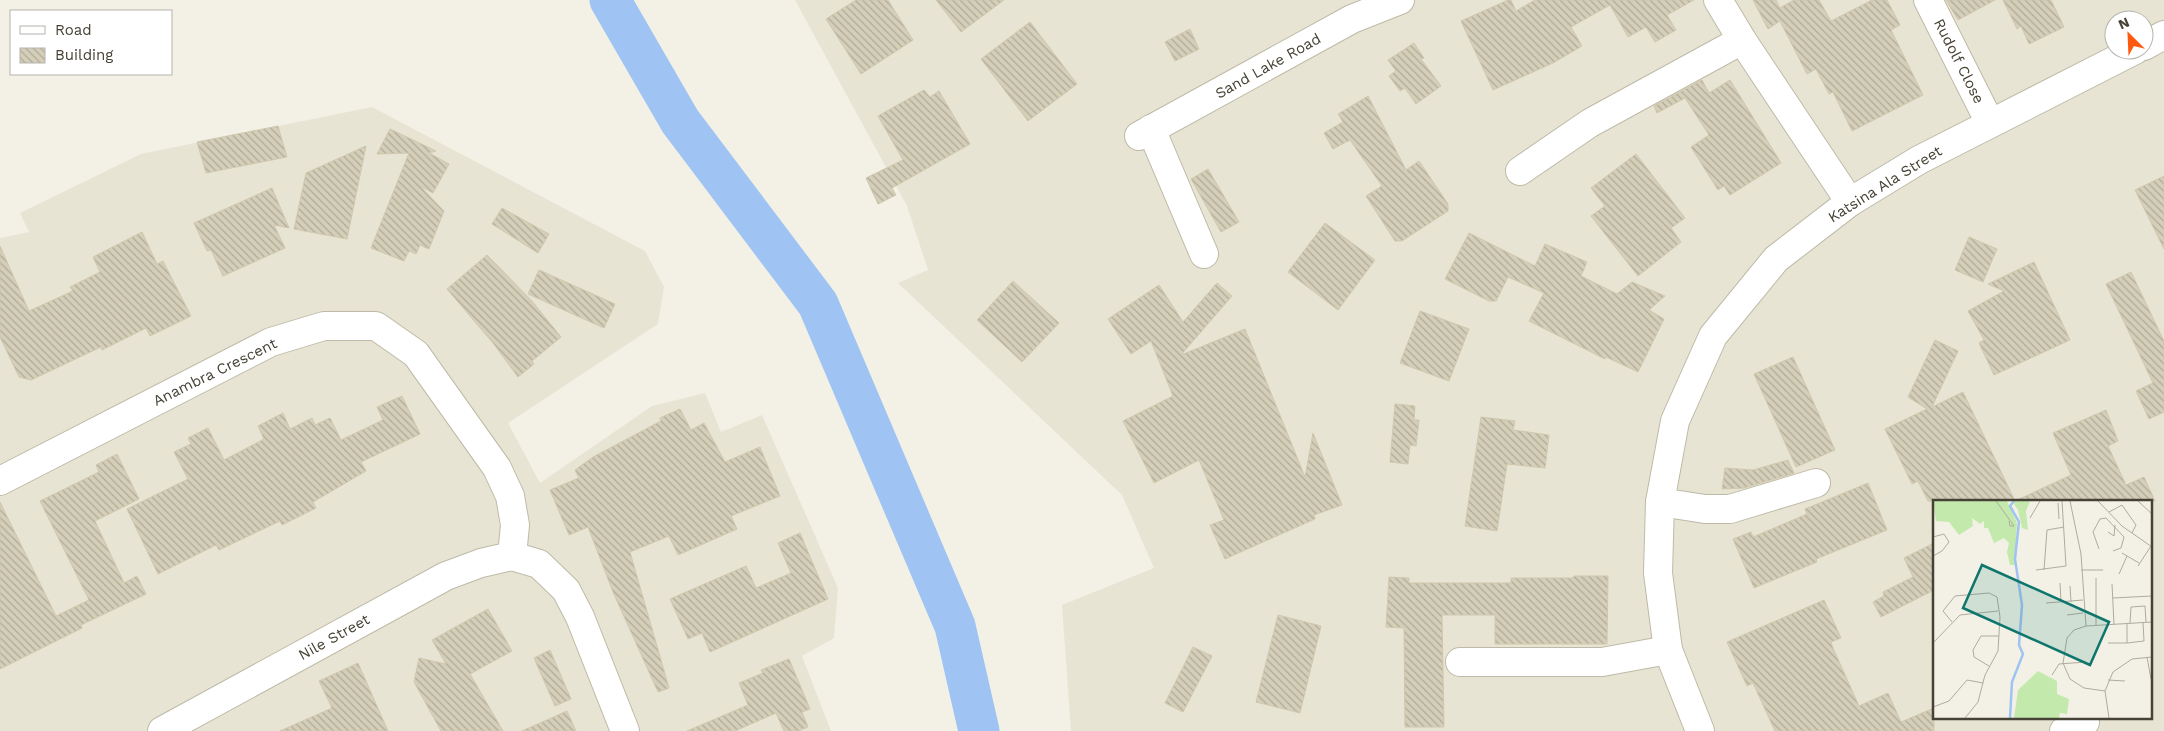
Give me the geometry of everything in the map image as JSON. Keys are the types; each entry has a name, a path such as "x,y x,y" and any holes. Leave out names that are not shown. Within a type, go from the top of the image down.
{"street":[{"name":"Sand Lake Road","path":"1204,254 1145,133 1347,10 1400,0"},
{"path":"1718,0 1742,40 1850,202"},
{"name":"Rudolf Close","path":"1928,0 1990,123"},
{"path":"1520,171 1590,123 1742,40"},
{"name":"Katsina Ala Street","path":"1700,731 1668,650 1658,573 1660,502 1675,422 1713,336 1776,259 1850,202 1919,160 2115,60"},
{"name":"Anambra Crescent","path":"0,481 271,342 324,326 376,326 416,354 497,468 510,496 512,506 515,525 512,556"},
{"path":"1660,502 1705,509 1730,509 1816,483"},
{"path":"512,556 539,564 566,590 580,617 625,731"},
{"name":"Nile Street","path":"162,731 446,576 481,563 512,556"},
{"path":"1460,662 1602,662 1668,650"}],"shaded area":[{"path":"795,0 2164,0 2164,731 1071,731 1062,605 1154,568 1122,495 898,283 928,270 907,206"},
{"path":"372,107 645,251 664,287 658,324 508,423 540,483 652,406 705,393 721,432 762,415 838,588 834,638 802,656 831,731 0,731 0,238 29,232 20,213 141,154"}],"building":[{"path":"856,0 888,0 913,40 861,74 826,19"},
{"path":"936,0 1004,0 961,32"},
{"path":"1511,0 1516,11 1535,0 1694,0 1667,15 1676,30 1655,42 1646,27 1628,37 1610,5 1571,27 1582,46 1553,63 1493,90 1461,21"},
{"path":"1753,0 1776,0 1780,8 1794,0 1819,0 1831,21 1872,0 1887,0 1900,25 1891,30 1923,95 1852,131 1833,92 1829,94 1816,69 1807,74 1780,21 1768,29"},
{"path":"1946,0 1995,0 1958,20"},
{"path":"2003,0 2051,0 2064,27 2029,44 2021,26 2017,29"},
{"path":"1030,22 1077,84 1028,121 981,59"},
{"path":"1190,29 1199,49 1175,61 1165,42"},
{"path":"1414,43 1424,58 1421,59 1441,86 1416,104 1405,88 1400,91 1389,76 1396,71 1388,60"},
{"path":"1702,80 1709,93 1730,80 1781,163 1730,195 1724,186 1718,190 1691,147 1709,135 1685,98 1657,113 1654,106"},
{"path":"924,90 930,97 939,91 970,144 892,188 896,195 878,204 866,178 903,160 878,116"},
{"path":"1368,96 1406,170 1419,161 1448,204 1448,211 1402,241 1395,241 1366,196 1382,186 1350,140 1333,149 1324,133 1343,122 1338,114"},
{"path":"278,126 287,157 206,173 197,142"},
{"path":"390,129 436,151 429,153 449,164 433,193 420,186 444,211 429,249 420,245 416,254 409,251 404,261 371,248 409,153 377,154"},
{"path":"366,146 347,239 294,229 306,173"},
{"path":"1636,154 1685,218 1671,228 1681,242 1638,276 1591,216 1605,206 1591,188"},
{"path":"1208,169 1239,222 1221,232 1191,179"},
{"path":"2164,176 2164,249 2135,190"},
{"path":"272,188 289,228 274,225 285,248 223,276 211,250 207,251 194,223"},
{"path":"502,208 549,234 538,253 492,224"},
{"path":"1325,223 1375,260 1338,310 1288,272"},
{"path":"142,232 157,264 163,261 191,316 150,336 146,328 102,350 101,347 31,380 19,377 0,337 0,246 29,311 73,291 70,287 100,272 93,257"},
{"path":"1469,233 1535,266 1545,244 1587,262 1581,276 1617,294 1632,282 1665,296 1649,310 1664,319 1638,372 1606,357 1605,359 1529,321 1544,293 1508,277 1496,301 1489,301 1445,279"},
{"path":"1969,237 1997,249 1983,282 1955,270"},
{"path":"487,255 531,300 561,337 532,361 534,364 518,377 493,343 447,289"},
{"path":"2034,262 2070,340 1994,375 1979,343 1984,340 1968,311 2004,291 1988,284"},
{"path":"539,270 615,304 604,328 528,294"},
{"path":"2131,272 2164,341 2164,412 2149,419 2136,391 2153,383 2106,284"},
{"path":"1013,281 1059,323 1022,362 977,320"},
{"path":"1217,283 1232,296 1181,355 1245,329 1305,477 1313,433 1342,505 1314,515 1315,519 1225,559 1210,525 1224,520 1199,460 1154,483 1123,421 1173,396 1151,341 1131,354 1108,319 1159,285 1183,322"},
{"path":"1420,311 1469,329 1449,381 1400,363"},
{"path":"1935,340 1958,351 1932,407 1963,392 2015,500 1928,501 1918,481 1912,484 1885,429 1927,409 1908,397"},
{"path":"1793,357 1835,450 1796,467 1754,374"},
{"path":"402,396 420,434 361,462 366,471 313,502 316,508 282,525 280,521 219,550 216,545 158,574 127,509 188,479 174,452 191,444 188,438 208,428 224,460 264,439 258,426 283,413 290,429 312,418 315,425 330,418 341,440 383,420 377,407"},
{"path":"1395,404 1415,406 1414,420 1419,420 1416,446 1410,445 1408,464 1390,462"},
{"path":"680,409 691,430 704,423 725,462 760,447 780,496 731,516 737,529 678,555 669,536 630,552 669,688 658,692 613,592 588,527 569,535 550,490 579,478 575,470 593,457 661,421 660,418"},
{"path":"2106,410 2118,441 2108,446 2126,485 2144,477 2155,501 2017,500 2071,475 2053,433"},
{"path":"1481,417 1515,421 1513,430 1549,435 1545,468 1507,464 1497,531 1465,526"},
{"path":"117,454 139,499 95,521 124,583 137,576 146,594 81,625 82,628 0,669 0,502 56,616 89,600 40,501 99,472 96,465"},
{"path":"1788,460 1794,473 1744,488 1722,489 1725,468 1753,470"},
{"path":"1868,483 1887,530 1816,559 1817,562 1754,588 1733,539 1751,532 1753,537 1807,514 1805,509"},
{"path":"800,533 828,599 710,652 702,633 688,639 670,599 746,566 756,588 791,573 778,543"},
{"path":"1933,544 1933,591 1881,617 1873,602 1884,596 1883,592 1913,577 1904,558"},
{"path":"1574,576 1608,576 1607,644 1495,644 1495,615 1442,615 1444,727 1405,727 1404,628 1386,627 1389,577 1409,578 1409,583 1511,583 1511,578 1573,578"},
{"path":"1824,600 1841,638 1831,642 1859,706 1888,693 1901,722 1933,708 1934,731 1775,731 1753,683 1747,686 1727,642"},
{"path":"488,609 512,651 470,674 503,731 441,731 414,682 419,658 446,664 432,640"},
{"path":"1278,615 1321,626 1300,713 1256,702"},
{"path":"1193,647 1212,656 1183,712 1165,703"},
{"path":"550,650 571,699 555,706 534,658"},
{"path":"789,659 810,709 802,712 808,727 798,731 784,731 776,713 735,731 687,731 748,705 739,683 763,673 761,670"},
{"path":"358,663 388,731 280,731 332,708 319,681"},
{"path":"567,711 576,731 522,731"}],"waterway":[{"path":"610,0 680,121 818,304 955,626 979,731"}]}
